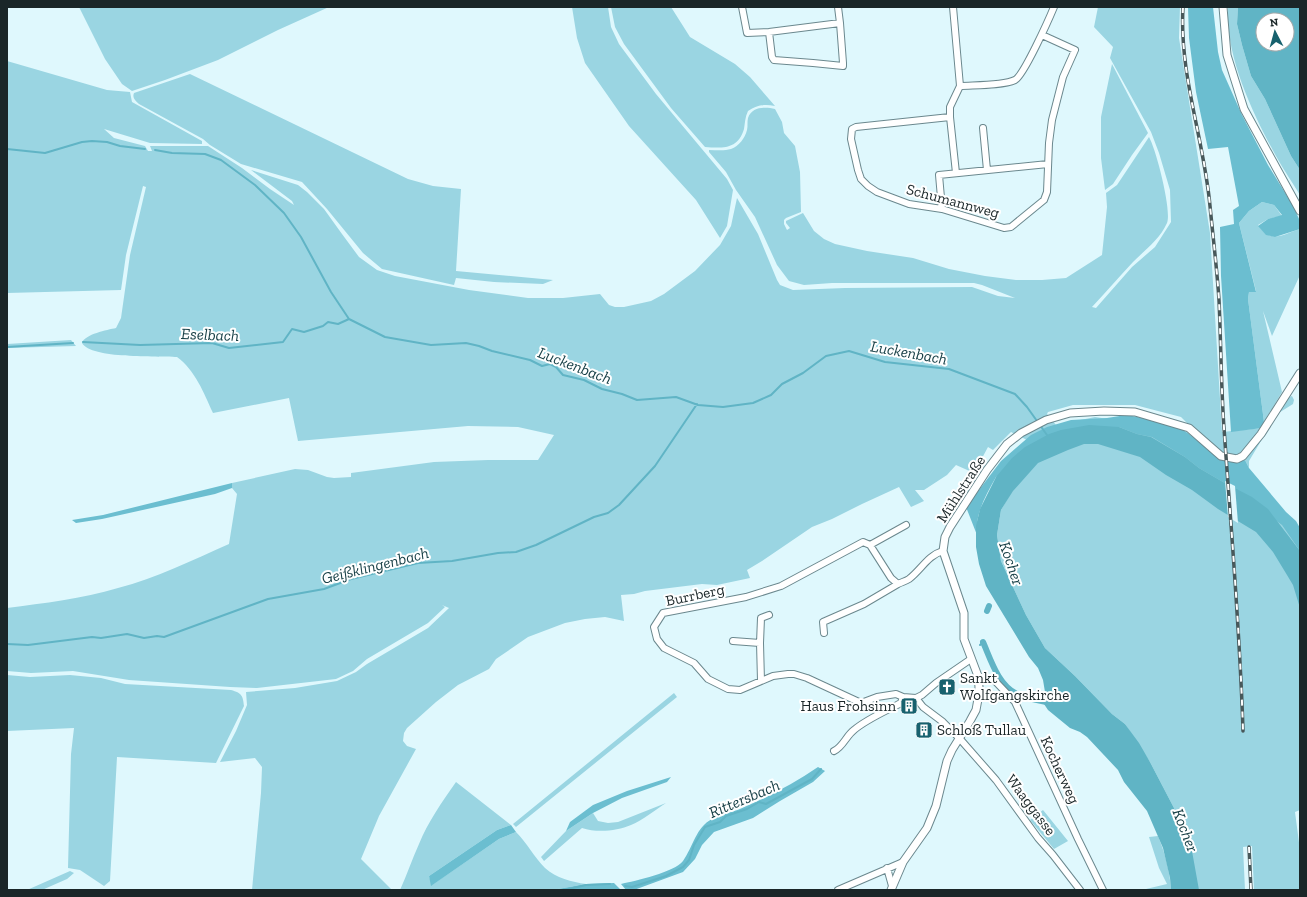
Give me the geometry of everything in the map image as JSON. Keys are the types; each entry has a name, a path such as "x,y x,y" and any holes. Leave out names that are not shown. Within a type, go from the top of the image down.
{"street":[{"path":"742,7 747,33 769,32 840,23"},
{"path":"769,32 772,57 774,60 843,66 838,7"},
{"path":"953,7 960,86 950,108 956,173"},
{"path":"960,86 998,83 1016,79 1024,68 1042,35 1054,7"},
{"path":"1223,7 1227,55 1244,109 1300,211"},
{"name":"Schumannweg","path":"950,117 856,127 852,129 851,140 861,179 877,192 909,204 942,209 1004,228 1011,227 1044,200 1047,192 1049,143 1052,120 1063,78 1074,50 1042,35"},
{"path":"1030,41 1037,44"},
{"path":"983,128 987,170"},
{"path":"942,209 939,175 1048,164"},
{"name":"Mühlstraße","path":"943,551 945,537 950,527 987,470 1007,444 1020,433 1046,420 1070,413 1104,411 1135,412 1189,428 1221,456 1237,459 1243,456 1261,434 1300,373"},
{"name":"Burrberg","path":"903,697 896,694 877,697 861,703 807,678 788,674 773,676 740,690 728,689 708,679 694,663 664,648 657,640 654,627 663,613 746,597 781,586 863,542 870,545 906,525"},
{"path":"870,545 892,578 898,584"},
{"path":"824,633 824,622 864,604 898,584 908,580 932,556 943,551 964,613 964,639 978,676 979,688 976,710 947,760 936,806 927,828 903,862 892,888"},
{"path":"761,682 761,618 769,615"},
{"path":"733,641 760,642"},
{"path":"834,751 838,749 853,730 901,703 903,697 916,698 922,695 936,682 971,659"},
{"name":"Kocherweg","path":"978,676 995,681 1015,702 1103,890"},
{"name":"Waaggasse","path":"916,698 923,707 943,722 960,739 996,780 1038,838 1080,890"},
{"path":"838,890 903,862"},
{"path":"887,868 892,888"}],"shaded area":[{"path":"79,7 329,7 278,30 218,60 132,91 122,84 105,59"},
{"path":"572,7 608,7 611,27 619,44 656,94 727,179 733,190 727,226 720,238 696,200 629,126 585,63 577,38"},
{"path":"611,7 671,7 690,37 735,64 750,77 775,106 767,105 754,107 748,111 744,129 738,141 734,144 717,148 705,147 671,108 624,44 615,27"},
{"path":"1098,7 1180,7 1179,38 1210,233 1222,432 1262,428 1250,446 1236,455 1225,454 1198,434 1181,417 1135,405 1073,405 1048,412 1047,414 1056,425 1095,417 1148,425 1300,533 1300,810 1295,812 1300,850 1300,890 1254,890 1252,846 1243,847 1245,890 1191,890 1179,822 1174,808 1150,762 1125,724 1112,714 1045,648 1026,615 1001,561 997,535 1001,510 1039,446 1011,432 993,450 988,447 974,473 956,465 947,475 924,490 915,490 924,501 911,507 899,487 812,527 747,570 750,578 717,585 702,584 621,595 624,621 605,617 585,619 565,623 528,637 496,659 489,669 458,685 436,702 407,728 404,733 403,741 407,746 416,749 379,816 361,859 392,890 252,890 262,767 255,758 220,762 247,705 246,692 295,688 337,681 356,672 428,628 449,608 442,605 445,607 428,623 367,659 353,671 336,679 257,688 129,680 73,671 31,673 7,671 7,608 77,598 132,584 160,574 229,544 237,494 232,488 232,483 295,469 308,470 334,478 351,477 351,473 434,462 538,460 554,435 518,427 468,426 298,441 289,398 213,413 194,375 177,357 126,356 98,352 88,348 82,343 87,337 116,328 121,318 130,255 146,187 143,186 126,255 121,290 7,293 7,61 107,90 130,92 132,102 202,141 202,144 150,143 104,129 114,138 145,146 148,151 152,151 150,146 208,146 294,205 292,201 251,170 298,185 324,209 359,257 377,270 395,276 469,290 528,298 563,298 600,294 609,305 615,307 624,307 651,301 664,294 695,271 720,245 731,226 737,198 758,234 780,285 793,290 972,287 998,296 1015,298 974,283 832,283 804,285 789,281 777,265 755,217 736,190 726,172 709,152 709,150 731,149 739,144 746,133 748,118 756,109 775,109 782,122 784,133 795,146 800,172 801,212 784,220 787,230 790,228 786,221 803,213 814,231 824,239 835,244 867,251 913,258 949,269 1016,280 1066,278 1102,255 1107,207 1106,193 1117,185 1149,137 1165,194 1168,216 1167,223 1156,239 1092,307 1096,308 1132,267 1155,247 1171,222 1170,190 1159,153 1151,132 1110,58 1113,47 1094,27"},
{"path":"1188,7 1213,7 1218,52 1222,70 1242,115 1300,221 1300,229 1275,237 1266,235 1258,226 1268,219 1282,215 1274,205 1262,202 1249,211 1239,223 1256,292 1249,292 1248,299 1264,422 1262,428 1231,432 1221,276 1220,227 1234,224 1233,210 1239,206 1228,147 1208,149 1196,92 1189,38"},
{"path":"1228,7 1238,7 1237,24 1251,76 1265,99 1291,156 1300,170 1300,195 1267,140 1242,84 1231,45 1228,26"},
{"path":"1238,7 1300,7 1300,170 1291,156 1265,99 1251,76 1237,24"},
{"path":"1112,64 1148,133 1113,184 1105,190 1101,158 1101,117"},
{"path":"190,74 408,179 433,186 461,189 456,271 553,280 543,284 494,282 456,278 454,285 382,269 363,253 327,209 302,182 241,164 203,139 139,104 134,98 134,93"},
{"path":"1262,202 1274,205 1282,216 1268,219 1258,225 1263,231 1272,236 1277,236 1300,229 1300,275 1272,336 1263,311 1282,392 1264,422 1248,299 1249,292 1256,291 1239,223 1249,211"},
{"path":"71,340 76,346 7,348 7,344"},
{"path":"1292,396 1294,400 1293,404 1277,414 1249,461 1249,468 1245,460 1287,398"},
{"path":"1126,415 1180,428 1219,457 1227,461 1236,462 1245,460 1249,468 1286,512 1296,521 1300,528 1300,551 1282,525 1223,482 1152,437 1137,434 1119,427 996,477 979,512 977,535 966,507 1001,461 1031,435 1047,427 1071,420 1107,418"},
{"path":"1089,425 1119,427 1137,434 1151,437 1185,457 1199,468 1252,497 1268,509 1300,551 1300,608 1293,585 1273,552 1256,532 1218,509 1192,490 1166,475 1140,457 1098,444 1084,444 1038,463 1013,491 1001,510 997,535 1001,561 1026,615 1045,648 1112,714 1125,724 1139,743 1174,808 1186,841 1192,851 1199,890 1171,890 1170,878 1163,848 1147,811 1124,782 1118,770 1087,737 1070,728 1048,710 1044,704 1045,692 1043,680 1038,668 1029,657 986,586 979,564 976,547 976,526 980,509 996,477 1012,458 1025,447 1049,434 1061,430"},
{"path":"232,483 232,488 215,494 102,519 76,523 72,520 103,515"},
{"path":"7,675 30,677 70,675 101,678 125,684 231,690 238,692 241,695 244,706 216,763 117,757 110,881 104,886 80,870 68,868 71,754 74,728 7,731"},
{"path":"674,693 677,697 516,827 513,824"},
{"path":"818,767 825,771 813,782 753,818 714,832 702,845 695,859 683,872 634,890 626,890 621,884 654,876 679,865 686,856 698,832 715,817 740,809 770,795"},
{"path":"671,777 667,782 622,798 593,813 566,831 570,822 593,805 627,791"},
{"path":"456,782 511,825 497,830 429,876 432,885 499,839 516,832 541,864 549,871 564,879 586,884 552,890 400,890 416,850 427,828"},
{"path":"666,803 640,820 625,827 600,831 582,828 544,861 541,857 566,831 593,813 598,821 608,823 618,822"},
{"path":"1043,810 1068,841 1054,849 1030,820"},
{"path":"511,825 516,832 499,839 431,886 429,876 497,830"},
{"path":"1158,836 1167,863 1171,890 1146,889 1167,884 1159,868 1149,837"},
{"path":"70,871 74,873 67,879 42,890 27,890"},
{"path":"614,883 621,890 552,890 586,884"}],"pier":[{"path":"1225,481 1235,486 1238,523 1228,517"}],"waterway":[{"name":"Luckenbach","path":"7,149 45,153 82,142 92,141 107,142 120,146 145,149"},
{"name":"Luckenbach","path":"155,150 172,153 205,154 221,160 255,185 284,213 301,237 331,292 349,319 385,337 431,345 466,343 479,346 492,351 530,360 542,366 550,364 556,367 563,375 584,380 602,389 622,394 637,400 676,397 698,405 723,407 753,403 771,395 782,384 803,373 826,356 849,351 885,362 949,369 1015,394 1027,407 1047,435"},
{"name":"Eselbach","path":"83,342 140,345 212,343 229,348 283,342 292,329 304,332 323,326 328,322 338,324 349,319"},
{"name":"Eselbach","path":"7,347 73,343"},
{"name":"Geißklingenbach","path":"7,644 28,645 127,634 144,638 157,636 164,637 268,599 324,589 351,579 418,563 452,561 498,553 516,552 536,545 594,517 608,513 619,505 655,466 697,404"},
{"path":"987,611 989,606"},
{"name":"Rittersbach","path":"980,645 983,642"},
{"path":"983,642 992,664 1000,678 1010,690 1034,700 1051,703"},
{"name":"Rittersbach","path":"625,886 632,887 666,876 683,867 689,860 694,845 705,827 720,822 726,816 747,809 759,802 766,804 812,779 821,769"},
{"name":"Rittersbach","path":"564,890 586,885 610,884"}],"railway":[{"path":"1183,7 1183,32 1188,82 1207,181 1218,288 1223,412 1238,617 1243,731"},
{"path":"1249,847 1251,890"}],"place":[{"name":"Sankt Wolfgangskirche","path":"947,687"},
{"name":"Haus Frohsinn","path":"909,706"},
{"name":"Schloß Tullau","path":"924,730"}],"water label":[{"name":"Kocher","path":"1012,563"},
{"name":"Kocher","path":"1186,830"}]}
